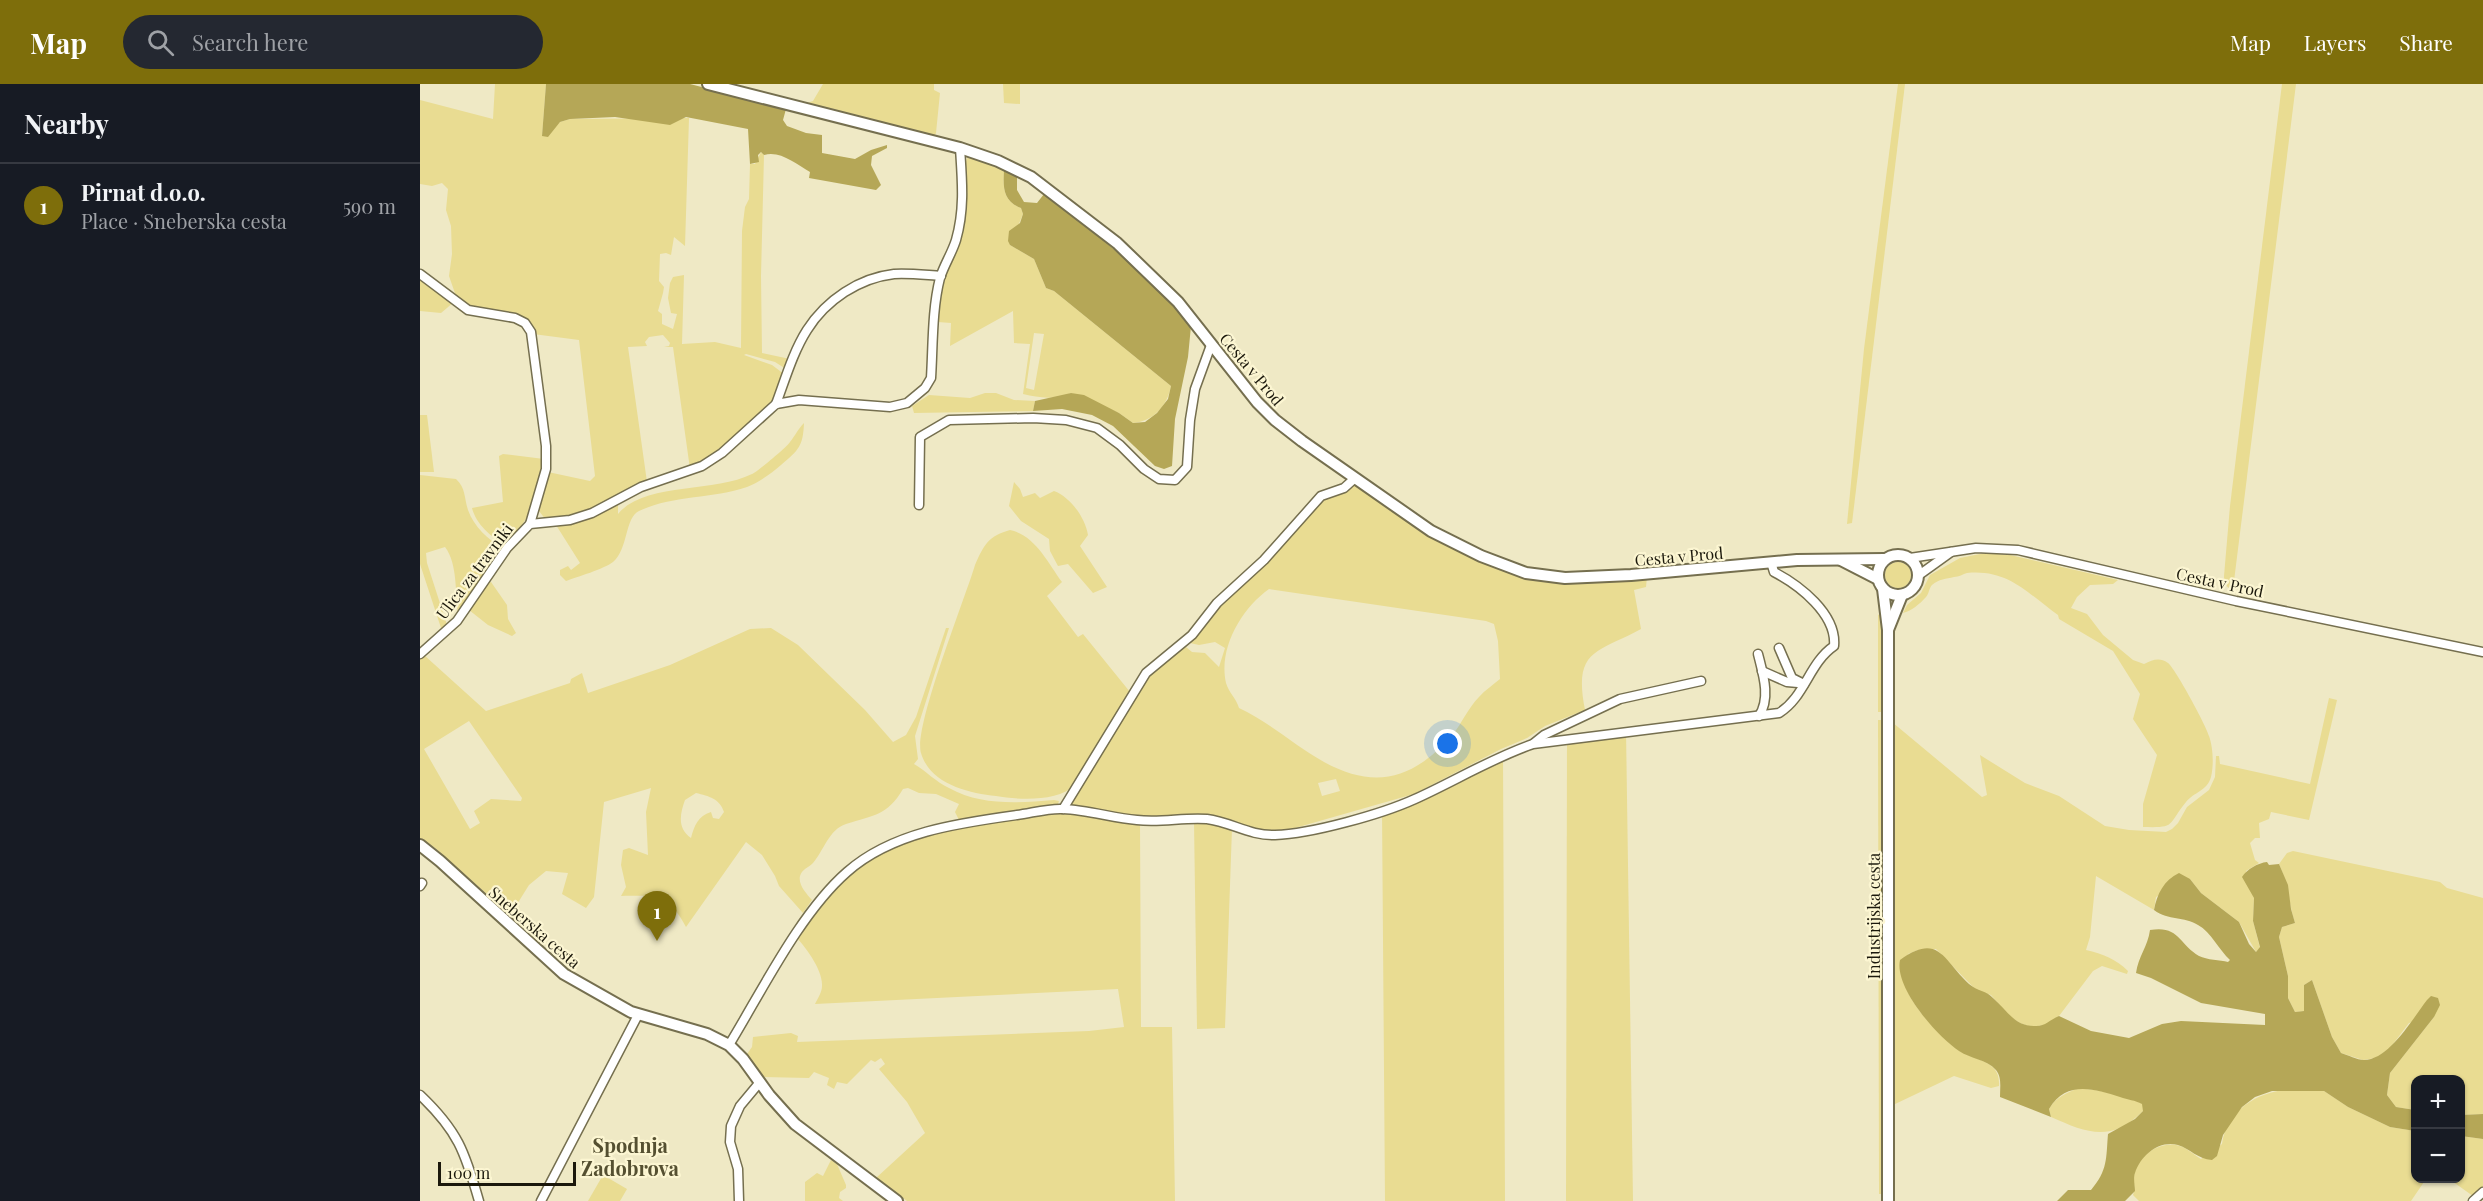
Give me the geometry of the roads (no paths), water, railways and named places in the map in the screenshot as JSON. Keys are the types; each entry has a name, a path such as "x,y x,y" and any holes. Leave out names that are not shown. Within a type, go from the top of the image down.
{"street":[{"name":"Cesta v Prod","path":"708,84 960,148 998,161 1031,177 1117,243 1178,302 1257,402 1275,420 1431,531 1481,556 1526,573 1565,578 1631,575 1811,559 1884,559"},
{"path":"776,404 799,400 890,407 907,403 925,388 931,378 936,300 941,276 950,260 957,237 963,200 960,148"},
{"path":"420,274 468,310 515,318 525,323 531,332 546,446 546,469 530,524"},
{"name":"Ulica za travniki","path":"420,654 457,621 507,548 530,524 570,520 592,513 640,487 702,466 722,453 776,404 806,330 829,304 862,282 882,276 896,274 941,276"},
{"path":"919,505 920,437 949,420 1033,418 1066,420 1097,428 1159,480 1175,480 1187,467 1190,420 1195,389 1211,345"},
{"path":"1062,809 1146,673 1192,635 1217,603 1264,560 1321,496 1344,488 1354,478"},
{"name":"Cesta v Prod","path":"1910,558 1980,548 2018,550 2236,602 2483,652"},
{"path":"1918,575 1951,552"},
{"path":"1900,554 1910,558 1916,566 1918,575 1915,586 1902,595 1892,594 1881,584 1878,570 1884,559 1900,554"},
{"name":"Cesta v Prod","path":"1841,560 1881,584"},
{"path":"729,1045 823,895 847,871 862,860 877,850 899,842 963,822 1062,809 1138,820 1208,819 1250,833 1297,833 1354,819 1412,800 1507,753 1533,744 1779,713 1788,708 1816,661 1834,646 1835,639 1819,606 1805,592 1774,572 1771,562"},
{"name":"Industrijska cesta","path":"1881,584 1888,630 1888,1201"},
{"name":"Industrijska cesta","path":"1888,630 1902,595"},
{"path":"1779,648 1792,678 1804,684"},
{"path":"1758,654 1764,681 1764,708 1759,716"},
{"path":"1762,671 1787,682 1804,684"},
{"path":"1533,744 1544,735 1620,699 1701,681"},
{"name":"Sneberska cesta","path":"420,845 558,969 615,1005 639,1015 707,1034 729,1045 743,1059 779,1108 795,1124 897,1201"},
{"path":"541,1201 639,1015"},
{"path":"739,1201 738,1169 730,1142 731,1126 740,1106 760,1082"},
{"path":"420,1095 456,1135 468,1162 479,1201"},
{"path":"2473,1201 2483,1192"}],"place":[{"name":"Pirnat d.o.o.","path":"657,941"}],"district":[{"name":"Spodnja Zadobrova","path":"630,1156"}]}
